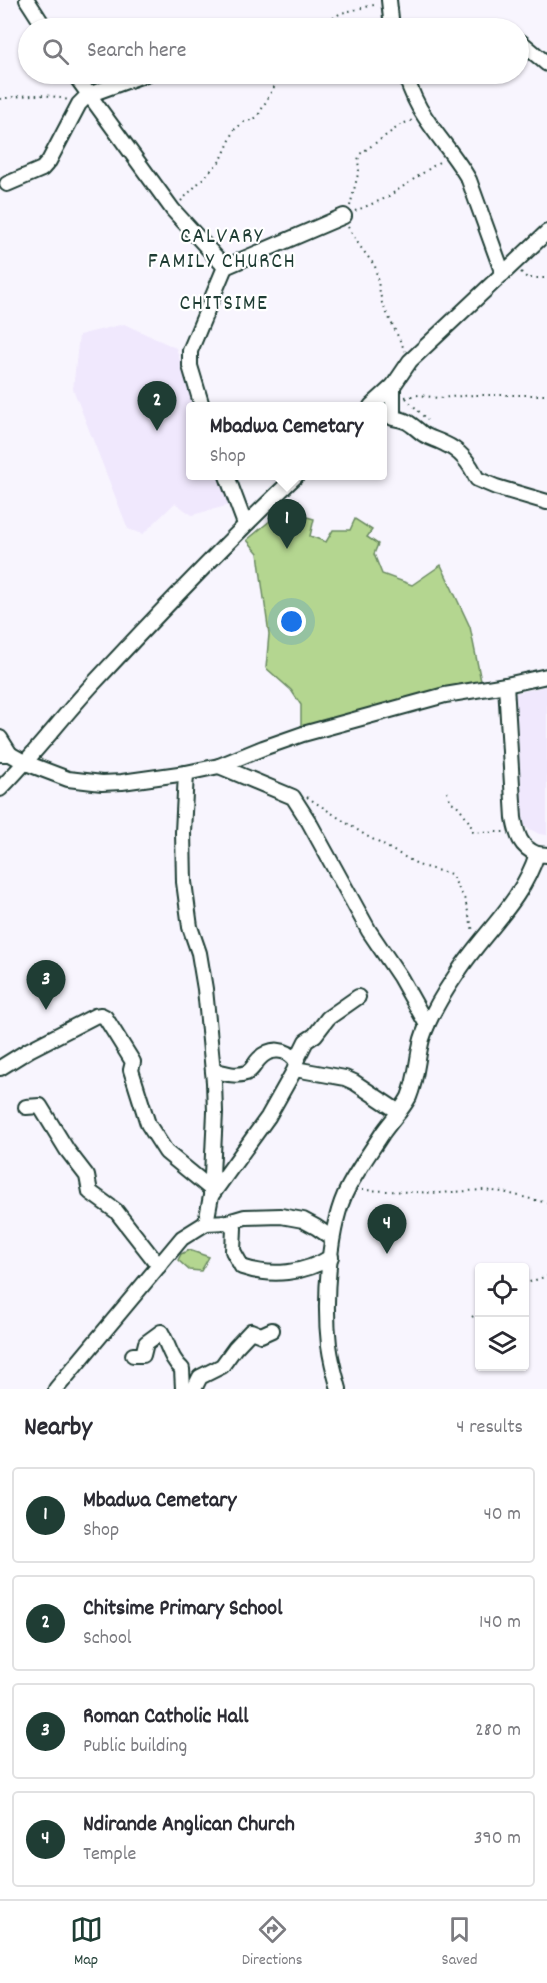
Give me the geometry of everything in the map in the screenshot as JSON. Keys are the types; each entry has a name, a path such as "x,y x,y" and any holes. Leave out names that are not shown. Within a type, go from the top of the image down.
{"street":[{"path":"27,0 39,18"},
{"path":"389,1 391,18"},
{"path":"529,49 547,64"},
{"path":"78,84 84,100 173,210 225,267"},
{"path":"7,184 42,169 49,161 84,100 122,84"},
{"path":"409,84 425,117 470,180 509,270"},
{"path":"201,402 190,366 190,351 225,267 344,216"},
{"path":"375,402 393,386 410,361 547,232"},
{"path":"393,386 393,418 406,420 428,436 461,453 473,469 477,479 547,502"},
{"path":"228,480 245,524"},
{"path":"0,789 26,763 90,688 245,524 292,480"},
{"path":"0,738 5,754 68,779 102,783 122,782 219,766 283,741 385,711 445,695 506,685 547,675"},
{"path":"339,1389 329,1344 328,1299 332,1238 340,1206 382,1134 405,1104 414,1086 419,1053 427,1025 455,975 476,946 517,898 542,855 522,845 516,833 506,685"},
{"path":"219,766 293,797 369,931 400,977 427,1025"},
{"path":"186,773 183,832 184,882 190,927 201,965 213,1070 215,1112 211,1192 206,1223"},
{"path":"211,1192 268,1117 306,1041 315,1035 328,1018 358,997"},
{"path":"0,1068 29,1050 95,1016 105,1017 133,1062 131,1071 148,1124 166,1152 211,1192"},
{"path":"213,1070 226,1074 242,1074 253,1068 268,1052 284,1050 291,1054 295,1065"},
{"path":"295,1065 354,1082 399,1112"},
{"path":"26,1107 40,1106 67,1150 87,1176 90,1192 116,1211 159,1266"},
{"path":"56,1389 182,1238 206,1223 228,1222 245,1217 280,1216 303,1220 332,1238"},
{"path":"228,1222 234,1228 233,1251 242,1267 258,1273 296,1273 331,1257"},
{"path":"194,1389 200,1377 222,1366 251,1331 261,1335 272,1330"},
{"path":"133,1355 143,1355 146,1343 161,1332 172,1360 182,1369 183,1389"}],"path":[{"path":"333,18 341,13 389,1"},
{"path":"173,210 221,160 235,129 258,116 276,84"},
{"path":"0,99 36,93 84,100"},
{"path":"344,216 351,204 360,154 402,124 425,117"},
{"path":"344,216 386,198 452,153"},
{"path":"344,216 358,245 375,266 382,303 410,361"},
{"path":"509,270 527,278 547,278"},
{"path":"393,386 429,422 428,436"},
{"path":"405,397 419,395 438,398 476,395 547,395"},
{"path":"447,792 451,802 456,804 471,824 473,832 516,833"},
{"path":"293,797 305,796 312,799 365,835 421,866 451,874 465,900 476,946"},
{"path":"347,1191 439,1193 482,1190 503,1192 547,1203"},
{"path":"529,1282 547,1275"}],"shaded area":[{"path":"124,324 176,348 195,402 186,402 186,480 221,480 230,505 192,515 175,503 143,534 128,529 73,389 79,335"},
{"path":"547,686 547,835 539,834 522,825 511,694"}],"green space":[{"path":"283,510 314,519 310,536 326,542 333,530 350,530 355,519 372,530 367,537 378,544 374,554 382,574 412,585 441,565 470,627 481,681 301,730 301,705 291,690 266,668 269,634 258,553 247,540"},
{"path":"189,1250 209,1257 201,1271 189,1270 178,1260 181,1254"}],"place":[{"name":"Chitsime Primary School","path":"157,431"},
{"name":"Mbadwa Cemetary","path":"287,549"},
{"name":"Roman Catholic Hall","path":"46,1010"},
{"name":"Ndirande Anglican Church","path":"387,1254"}],"district":[{"name":"CALVARY FAMILY CHURCH","path":"222,250"},
{"name":"CHITSIME","path":"224,304"}]}
